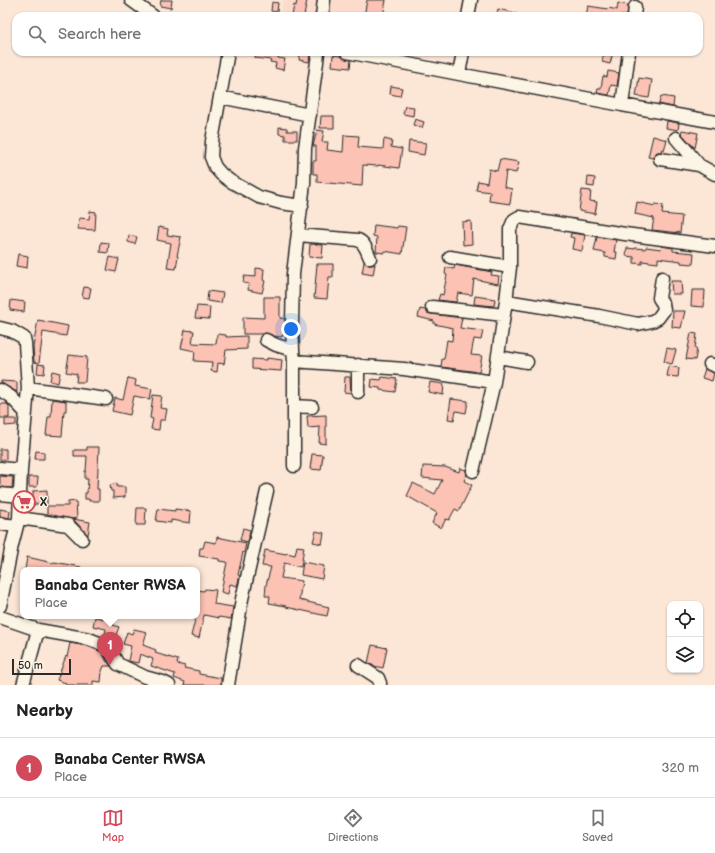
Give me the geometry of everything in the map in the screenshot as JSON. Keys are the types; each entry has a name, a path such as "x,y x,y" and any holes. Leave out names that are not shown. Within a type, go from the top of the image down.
{"street":[{"path":"131,0 148,12"},
{"path":"322,12 324,0"},
{"path":"469,12 471,0"},
{"path":"227,56 211,150 211,157 215,167 230,181 259,197 281,203 302,206"},
{"path":"294,466 292,287 302,206 305,148 318,56"},
{"path":"367,56 715,122"},
{"path":"459,74 462,56"},
{"path":"622,105 628,56"},
{"path":"220,97 310,115"},
{"path":"676,138 699,165 715,174"},
{"path":"660,159 699,165"},
{"path":"473,471 494,382 510,267 510,229 514,220 519,217 625,234 715,246"},
{"path":"298,235 358,240 363,244 370,258"},
{"path":"450,257 510,267"},
{"path":"506,301 638,324 658,318 664,310 664,304 659,298 662,278"},
{"path":"432,307 504,315"},
{"path":"0,328 12,331 24,338 28,388 18,522 6,545 0,604"},
{"path":"266,340 293,356 358,365 404,369 494,382"},
{"path":"498,357 527,362"},
{"path":"358,365 358,392"},
{"path":"28,388 106,399"},
{"path":"0,390 11,398 26,413"},
{"path":"294,406 312,407"},
{"path":"0,468 21,470"},
{"path":"228,685 242,599 267,491"},
{"path":"0,494 20,496"},
{"path":"0,524 18,522 68,525 82,539"},
{"path":"0,617 38,630 89,639 107,646 118,664 145,677 169,685"},
{"path":"23,685 38,630"},
{"path":"358,665 378,678 380,685"}],"shaded area":[{"path":"284,0 388,0 385,12 280,12"}],"building":[{"path":"161,0 172,0 171,8 160,6"},
{"path":"297,0 307,0 305,12 293,12 294,5 296,6"},
{"path":"367,0 386,0 384,12 365,12"},
{"path":"272,2 278,3 277,12 271,11"},
{"path":"618,3 628,5 627,12 587,12 588,6 617,10"},
{"path":"498,9 512,12 497,12"},
{"path":"255,56 278,56 278,58 285,59 283,70 275,68 276,63 270,62 271,60 255,58"},
{"path":"300,56 310,56 309,62 299,60"},
{"path":"333,56 341,56 345,59 351,60 350,68 332,66"},
{"path":"603,56 612,56 610,64 602,62"},
{"path":"608,71 619,73 617,86 611,85 609,95 597,93 598,88 601,88 603,76 607,77"},
{"path":"639,78 652,80 649,98 636,96"},
{"path":"391,86 402,88 400,96 390,94"},
{"path":"661,96 674,98 673,107 659,104"},
{"path":"405,106 414,107 413,116 403,114"},
{"path":"321,116 334,116 334,128 320,128"},
{"path":"415,119 424,122 422,128 413,125"},
{"path":"667,121 679,123 678,130 666,128"},
{"path":"279,127 287,128 287,131 297,131 297,140 285,140 285,135 279,134"},
{"path":"317,130 324,131 322,142 328,142 327,150 343,152 344,135 359,136 358,147 383,149 384,139 392,141 391,147 402,149 399,168 378,165 363,165 362,186 317,182 317,174 313,174 313,161 316,161 316,146 313,146"},
{"path":"682,130 698,133 695,148 681,133"},
{"path":"653,136 667,140 664,150 662,149 661,152 657,152 653,158 648,157"},
{"path":"409,141 426,143 424,155 408,152"},
{"path":"500,159 519,162 516,173 506,171 504,187 512,189 510,204 489,201 490,192 476,190 478,181 487,183 489,169 497,171"},
{"path":"588,177 595,178 594,187 587,186"},
{"path":"582,190 591,191 590,201 597,202 595,214 579,211"},
{"path":"637,202 655,206 655,204 663,205 662,214 682,216 680,233 652,230 654,218 635,214"},
{"path":"90,211 96,212 95,230 78,229 79,218 89,219"},
{"path":"471,221 472,244 463,245 462,222"},
{"path":"374,225 397,228 398,226 406,227 402,254 384,251 384,253 376,252 377,237 373,236"},
{"path":"159,227 168,229 167,235 181,237 176,269 167,268 171,243 157,240"},
{"path":"571,233 585,235 582,251 572,249 574,238 570,237"},
{"path":"129,235 137,237 135,244 128,242"},
{"path":"597,237 616,240 614,252 617,252 616,259 605,257 605,253 594,251"},
{"path":"101,242 109,243 108,253 100,252"},
{"path":"310,244 323,245 322,258 309,257"},
{"path":"662,246 673,248 673,251 694,253 693,264 658,258 658,263 642,261 642,264 634,263 634,257 626,256 627,248 645,249 646,247 661,249"},
{"path":"18,254 28,256 27,268 16,266"},
{"path":"110,257 119,259 116,272 107,270"},
{"path":"364,262 369,265 375,264 373,275 362,273"},
{"path":"317,264 333,264 333,277 329,277 327,299 314,298"},
{"path":"455,265 492,272 491,275 499,276 498,284 474,279 472,295 458,293 456,302 438,300 440,294 443,295 447,275 445,274 446,267 454,269"},
{"path":"256,268 264,269 263,280 265,281 262,293 248,290 249,284 243,283 244,276 256,277"},
{"path":"671,281 681,281 682,294 672,294"},
{"path":"84,287 91,288 89,298 82,297"},
{"path":"692,290 705,290 704,307 691,306"},
{"path":"208,291 223,293 221,303 207,301"},
{"path":"475,296 495,299 494,306 474,304"},
{"path":"264,297 280,297 280,318 285,319 285,336 274,336 266,333 243,334 243,317 264,318"},
{"path":"11,300 25,302 24,312 10,310"},
{"path":"197,306 210,307 209,319 195,318"},
{"path":"420,309 431,314 462,318 460,328 483,331 481,340 474,339 471,355 482,356 479,372 441,367 447,340 452,341 453,328 434,324 434,321 418,317"},
{"path":"673,311 685,311 681,328 672,327"},
{"path":"38,320 68,326 66,336 43,332 39,363 34,362 33,347"},
{"path":"185,330 194,331 192,343 216,344 217,334 226,335 226,337 247,336 247,349 226,350 224,364 218,363 217,372 211,371 212,362 194,361 195,351 181,348"},
{"path":"691,333 697,334 695,360 686,359"},
{"path":"667,348 676,350 672,364 664,362"},
{"path":"69,355 87,357 85,382 76,382 77,374 66,372"},
{"path":"267,358 282,360 281,371 252,369 252,359 267,360"},
{"path":"38,364 45,365 44,374 37,373"},
{"path":"669,366 679,368 678,377 667,376"},
{"path":"705,369 714,373 712,381 702,378"},
{"path":"52,371 60,373 58,383 50,381"},
{"path":"345,377 350,377 351,393 344,392"},
{"path":"382,377 397,379 395,392 371,387 372,379 381,380"},
{"path":"128,378 136,380 135,386 152,389 150,399 134,396 130,415 112,411 115,398 123,400"},
{"path":"1,381 17,382 17,392 1,383"},
{"path":"430,382 444,384 443,395 428,392"},
{"path":"153,395 162,396 160,408 167,409 165,420 160,420 159,430 151,429 153,419 150,418"},
{"path":"52,399 66,401 62,436 46,435 48,417 51,417"},
{"path":"451,399 468,401 466,413 456,411 454,420 448,419"},
{"path":"0,404 7,404 9,406 9,418 0,418"},
{"path":"326,415 326,444 319,443 320,427 308,428 307,416"},
{"path":"5,419 16,419 16,425 5,426"},
{"path":"87,447 99,447 97,489 99,489 99,501 89,501 89,499 85,499 88,479 85,479 87,456 74,456 74,450 87,450"},
{"path":"0,449 6,449 6,460 0,460"},
{"path":"36,451 44,452 44,459 35,459"},
{"path":"312,454 323,455 321,470 310,469"},
{"path":"423,466 445,467 459,472 460,468 466,470 467,474 464,481 472,485 459,511 455,509 449,520 446,519 441,528 432,523 437,513 407,496 413,483 435,494 442,480 422,478"},
{"path":"0,476 13,477 12,488 0,487"},
{"path":"29,477 38,477 37,487 29,487"},
{"path":"117,483 117,487 125,487 125,497 113,498 113,491 111,491 110,485"},
{"path":"47,490 47,504 34,504 34,506 28,506 28,499 33,499 33,491"},
{"path":"76,501 77,518 71,519 47,514 47,506 68,506 68,502"},
{"path":"137,508 146,508 145,525 136,525"},
{"path":"0,509 10,511 9,518 0,516"},
{"path":"158,509 191,511 190,523 171,520 171,523 156,521"},
{"path":"73,519 90,522 88,535"},
{"path":"243,528 250,530 248,542 240,540"},
{"path":"316,531 324,533 322,544 313,542"},
{"path":"217,537 246,543 238,575 240,576 237,586 230,584 228,594 221,592 227,562 219,561 219,559 199,556 200,548 203,548 205,541 216,543"},
{"path":"297,546 304,547 301,567 284,563 281,578 302,581 299,600 329,607 327,616 269,603 270,596 265,596 266,585 271,567 262,566 265,550 295,555"},
{"path":"27,557 81,567 25,567"},
{"path":"303,562 324,566 322,579 301,575"},
{"path":"205,589 216,590 214,604 233,607 231,619 204,615 199,638 191,636 195,619 200,619 200,590 204,591"},
{"path":"95,619 104,619 114,621 113,625 119,627 116,635 111,633 110,636 105,635 106,629 93,626"},
{"path":"134,629 147,632 143,645 156,650 155,653 178,660 177,664 185,666 184,668 199,671 199,674 221,678 221,685 184,685 185,682 174,678 175,674 151,666 153,659 140,654 138,663 128,661 131,646 123,644 127,632 132,634"},
{"path":"70,643 87,646 102,652 106,661 111,666 104,666 101,682 93,681 93,685 66,685 66,683 57,680 66,656 67,657"},
{"path":"372,645 387,648 383,668 368,663"}],"place":[{"name":"X","path":"24,502"},
{"name":"Banaba Center RWSA","path":"110,665"}]}
